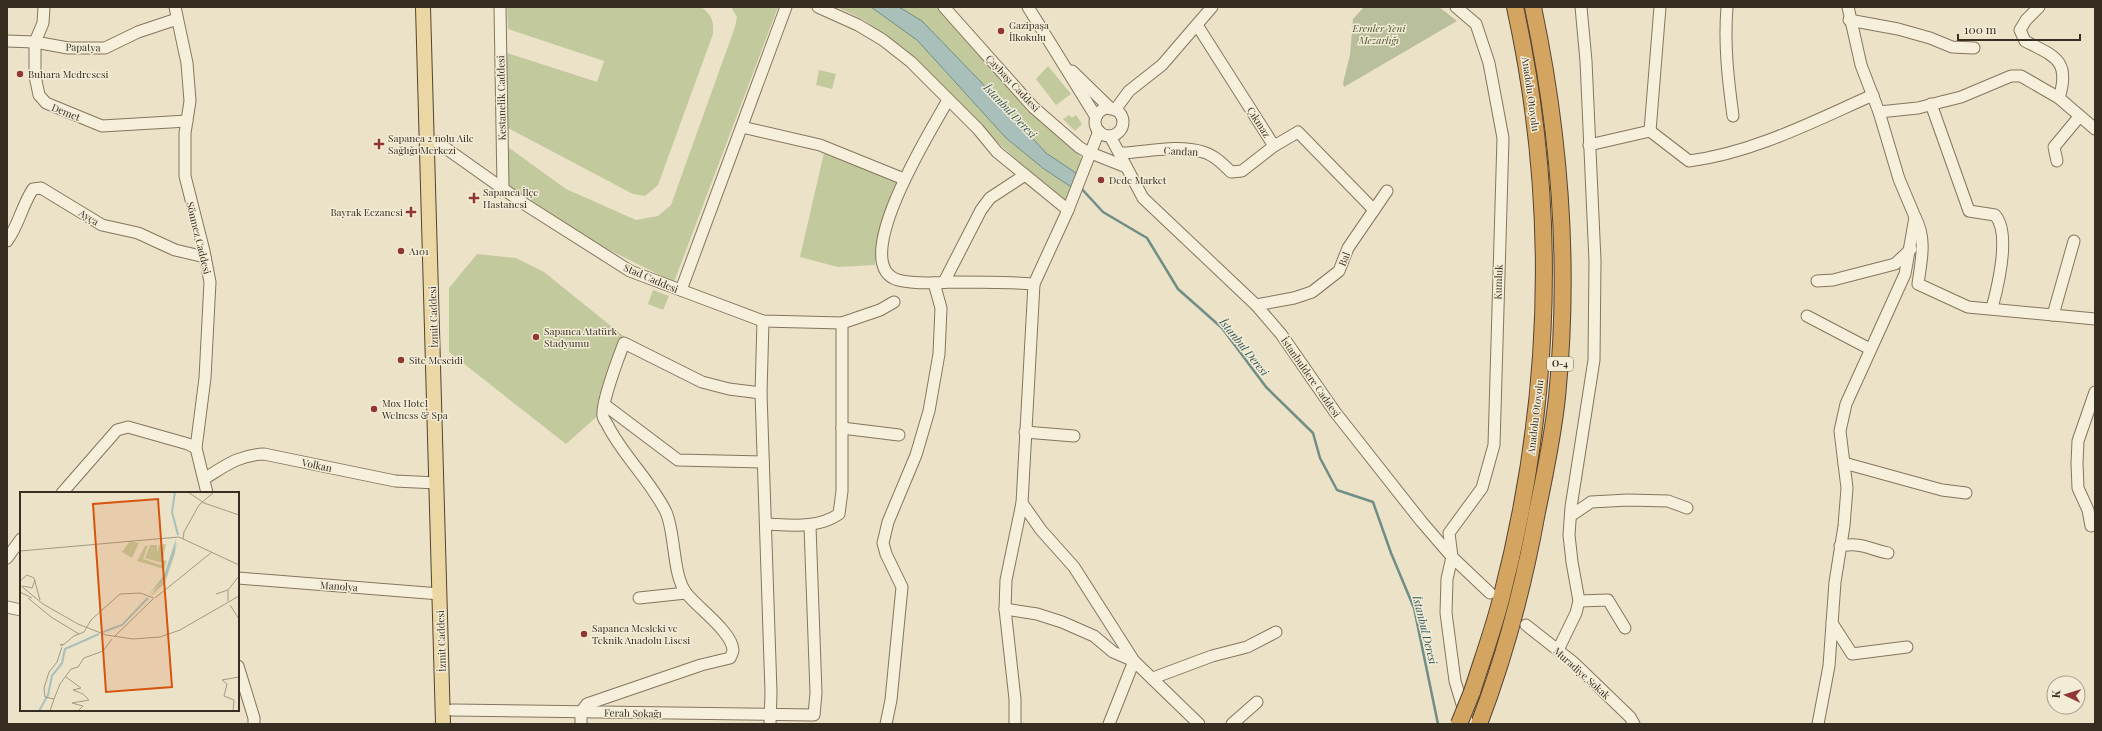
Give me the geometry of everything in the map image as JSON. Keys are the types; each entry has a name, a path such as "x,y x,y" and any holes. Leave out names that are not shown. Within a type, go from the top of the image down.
{"highway":[{"name":"Anadolu Otoyolu","path":"1460,724 1472,692 1502,596 1531,453 1539,395 1545,283 1544,219 1532,90 1515,7"},
{"name":"Anadolu Otoyolu","path":"1481,719 1518,603 1548,455 1557,398 1560,362 1562,218 1557,144 1549,88 1533,7"}],"main road":[{"name":"İzmit Caddesi","path":"423,7 443,724"},
{"name":"İzmit Caddesi","path":"432,7 437,142 452,724"}],"street":[{"name":"Demet","path":"44,7 43,23 35,42 35,76 38,95 46,103 102,126 187,121"},
{"name":"Sönmez Caddesi","path":"175,7 187,63 190,101 187,121 185,176 206,257 210,282 205,378 196,448 207,492"},
{"name":"Kestanelik Caddesi","path":"500,7 503,188"},
{"path":"681,290 786,7"},
{"path":"818,7 858,25 883,40 911,62 978,129 997,152 1068,210"},
{"name":"Çaybaşı Caddesi","path":"944,7 1033,107 1091,156"},
{"path":"1028,7 1096,118 1096,126 1105,134"},
{"path":"1116,111 1129,90 1162,65 1212,7"},
{"name":"Kumluk","path":"1456,7 1476,24 1489,63 1503,138 1494,445 1482,488 1449,533 1452,557 1447,579 1446,613 1455,681 1468,724"},
{"path":"1558,650 1576,613 1579,601 1569,535 1572,515 1571,507 1594,360 1595,261 1586,60 1581,7"},
{"path":"1650,131 1660,7"},
{"path":"1727,7 1725,30 1726,67 1733,116"},
{"path":"1848,7 1849,20 1861,65 1879,112 1899,179 1915,217 1922,229 1922,247 1918,284 1968,307 1992,308 2095,319"},
{"path":"2039,7 2026,20 2020,30 2025,40 2049,52 2060,64 2063,83 2059,98"},
{"name":"Papatya","path":"7,41 35,42 68,48 105,48 138,32 177,19"},
{"path":"1849,20 1898,29 1930,38 1952,47 1974,48"},
{"name":"Çıkmaz","path":"1197,25 1274,146 1298,132 1374,210"},
{"path":"1016,724 1016,699 1005,610 1006,580 1022,503 1034,284 1091,156 1105,134 1118,132 1121,129 1116,111 1060,60"},
{"path":"1879,112 1931,104 1961,97 2011,76 2021,76 2059,98 2079,117 2095,129"},
{"path":"1589,145 1650,131 1690,161 1715,158 1797,130 1873,95"},
{"path":"948,100 904,179 882,241 880,259 886,273 898,280 1034,284"},
{"path":"1931,104 1969,211 1995,215 2000,220 2002,255 2000,275 1992,308"},
{"path":"1096,118 1102,110 1116,111"},
{"path":"2056,161 2054,147 2079,117"},
{"path":"742,127 820,145 904,179"},
{"name":"İstanbuldere Caddesi","path":"1121,129 1122,153 1126,167"},
{"name":"İstanbuldere Caddesi","path":"1105,134 1126,167 1143,198 1256,305 1281,334 1335,412 1421,521 1452,557 1490,593"},
{"name":"Stad Caddesi","path":"437,142 526,205 630,271 764,321 842,323 880,310 894,302"},
{"name":"Candan","path":"1122,153 1173,148 1204,152 1217,159 1231,172 1242,171 1274,146"},
{"path":"1091,156 1126,167"},
{"path":"886,724 891,700 902,587 886,554 883,543 888,522 916,455 930,411 939,354 941,308 939,282 981,210 990,198 1025,175"},
{"name":"Ayça","path":"7,241 16,229 26,199 33,189 41,188 102,225 138,233 175,250 206,257"},
{"name":"Bal","path":"1256,305 1294,298 1312,292 1339,271 1348,248 1387,191"},
{"path":"1818,724 1830,666 1835,582 1847,488 1840,431 1846,404 1905,274 1911,249 1915,217"},
{"path":"2053,315 2074,241"},
{"path":"1816,281 1833,280 1895,264 1911,249"},
{"path":"1807,316 1870,349"},
{"path":"764,321 761,393 766,524 770,719"},
{"path":"766,524 810,526 831,520 839,514 842,490 842,323"},
{"path":"581,724 581,712 587,704 701,665 730,658 733,651 730,641 686,593 682,584 672,531 666,513 648,483 614,437 603,416 624,342 702,382 729,389 761,393"},
{"path":"2091,526 2088,510 2078,488 2077,463 2078,441 2095,392"},
{"path":"605,405 678,460 763,462"},
{"path":"63,492 117,430 128,426 188,444 196,448"},
{"path":"842,428 899,435"},
{"path":"1025,432 1074,436"},
{"name":"Volkan","path":"204,479 236,459 250,455 264,454 394,481 437,483"},
{"path":"1844,462 1942,490 1966,493"},
{"path":"1572,515 1591,502 1628,500 1668,501 1687,508"},
{"path":"1022,503 1041,530 1074,566 1134,661 1199,724"},
{"name":"Ferah Sokağı","path":"452,710 581,712 770,719 814,715 816,693 810,526"},
{"path":"7,558 20,540"},
{"path":"1840,546 1863,544 1873,550 1888,553"},
{"name":"Manolya","path":"239,578 440,594"},
{"path":"639,598 686,593"},
{"path":"1579,601 1608,600 1625,628"},
{"path":"7,607 20,610"},
{"path":"1005,610 1037,614 1062,622 1094,636 1114,652 1134,661"},
{"path":"1832,623 1852,654 1907,647"},
{"name":"Muradiye Sokak","path":"1526,625 1558,650 1630,717 1634,724"},
{"path":"1153,678 1212,656 1247,647 1276,632"},
{"path":"1109,724 1134,661"},
{"path":"239,669 254,718 254,724"},
{"path":"1232,724 1257,702"}],"green space":[{"path":"507,7 701,7 708,13 713,22 713,34 658,185 645,196 633,194 506,127 507,53 597,82 604,61 508,29"},
{"path":"731,7 778,7 674,282 587,239 508,188 508,147 566,189 636,220 658,216 671,205 735,27 737,17"},
{"path":"837,7 871,7 917,40 1006,138 1044,169 1073,188 1065,204 958,106 907,52 864,20"},
{"path":"899,7 947,7 1081,157 1079,175 1046,153 981,82 922,21"},
{"name":"Erenler Yeni Mezarlığı","path":"1364,7 1439,7 1457,21 1344,87 1343,83 1350,55 1353,19"},
{"path":"1048,66 1071,94 1056,105 1036,79"},
{"path":"819,70 836,74 832,89 816,85"},
{"path":"1069,115 1072,118 1076,115 1082,124 1075,131 1063,119"},
{"path":"824,153 898,183 878,243 875,265 838,267 800,257"},
{"path":"477,254 516,258 544,272 632,343 602,412 566,444 449,352 449,288"},
{"path":"653,290 669,296 663,310 648,304"}],"water":[{"path":"871,7 899,7 922,21 981,82 1046,153 1079,175 1073,188 1044,169 1006,138 917,40"}],"waterway":[{"name":"İstanbul Deresi","path":"1080,187 1103,212 1147,238 1178,289 1222,328 1266,387 1313,433 1320,458 1337,490 1373,502 1391,553 1414,608 1438,724"}],"place":[{"name":"Gazipaşa İlkokulu","path":"1001,31"},
{"name":"Buhara Medresesi","path":"20,74"},
{"name":"Sapanca 2 nolu Aile Sağlığı Merkezi","path":"379,144"},
{"name":"Dede Market","path":"1101,180"},
{"name":"Sapanca İlçe Hastanesi","path":"474,198"},
{"name":"Bayrak Eczanesi","path":"411,212"},
{"name":"A101","path":"401,251"},
{"name":"Sapanca Atatürk Stadyumu","path":"536,337"},
{"name":"Site Mescidi","path":"401,360"},
{"name":"Mox Hotel Welness & Spa","path":"374,409"},
{"name":"Sapanca Mesleki ve Teknik Anadolu Lisesi","path":"584,634"}]}
